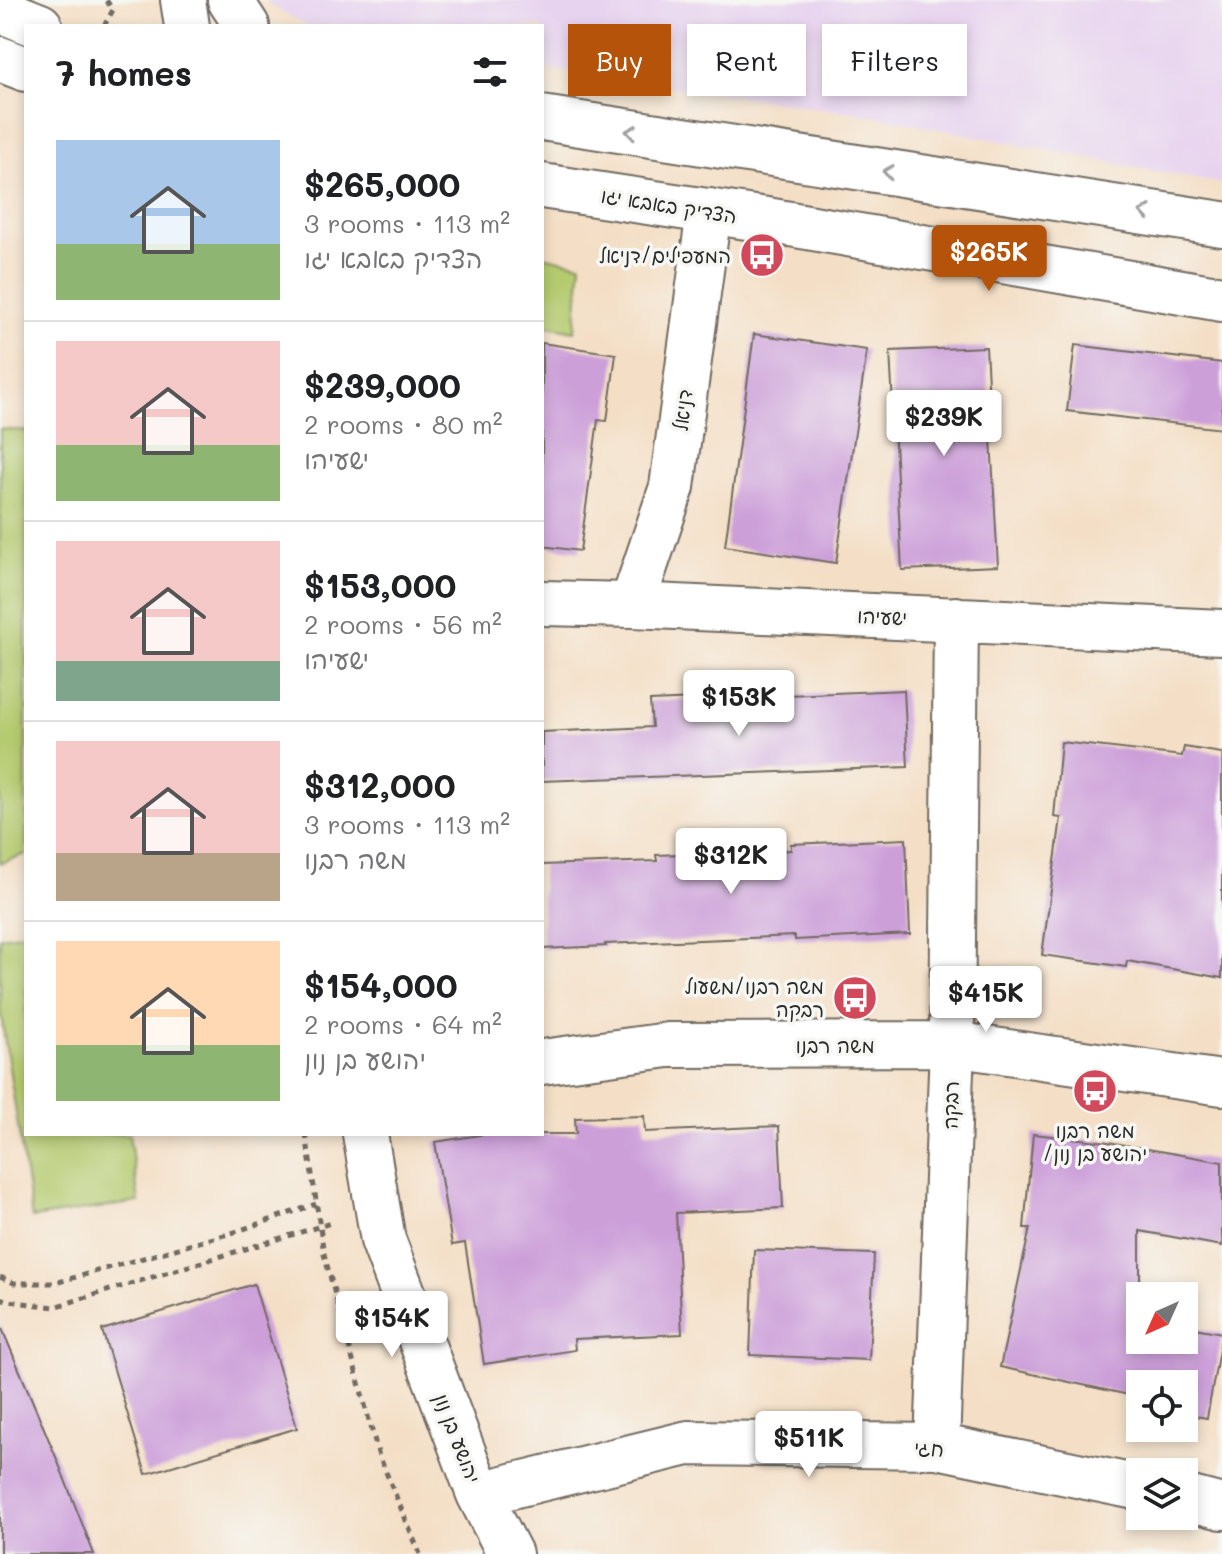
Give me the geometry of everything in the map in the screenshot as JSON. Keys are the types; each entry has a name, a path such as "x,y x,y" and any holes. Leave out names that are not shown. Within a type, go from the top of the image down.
{"street":[{"path":"183,0 187,24"},
{"path":"230,0 246,24"},
{"path":"0,10 35,24"},
{"path":"0,59 24,68"},
{"path":"544,118 1222,224"},
{"name":"הצדיק באבא יגו","path":"544,186 709,211 1222,299"},
{"name":"דניאל","path":"632,605 672,487 709,211"},
{"name":"ישעיהו","path":"544,603 1222,632"},
{"name":"רבקה","path":"937,1446 952,1044 956,619"},
{"name":"משה רבנו","path":"544,1062 668,1045 952,1044 1222,1083"},
{"name":"יהושע בן נון","path":"365,1136 383,1240 479,1494 510,1554"},
{"name":"חגי","path":"479,1494 688,1443 937,1446 1126,1485"},
{"path":"1198,1501 1222,1507"}],"path":[{"path":"105,24 113,10 106,0"},
{"path":"306,1136 318,1226 378,1453 420,1554"},
{"path":"0,1277 14,1283 55,1283 235,1232 316,1204"},
{"path":"0,1298 54,1307 318,1226 377,1211"}],"shaded area":[{"path":"266,0 1222,0 1222,184 857,113 738,96 806,96 806,24 687,24 687,89 671,86 671,24 568,24 568,72 544,68 544,24 304,24"}],"green space":[{"path":"544,256 581,264 575,331 544,325"},
{"path":"0,429 24,431 24,855 0,863"},
{"path":"24,933 24,1136 129,1136 139,1202 32,1218 0,1008 0,937"}],"building":[{"path":"754,334 867,350 836,563 725,546"},
{"path":"544,343 616,354 607,421 598,420 580,551 544,546"},
{"path":"1075,345 1222,363 1222,429 1067,411"},
{"path":"986,347 998,566 902,570 890,351"},
{"path":"904,690 908,767 544,781 544,732 652,727 650,701"},
{"path":"1061,742 1182,756 1184,747 1222,753 1222,978 1127,961 1126,967 1042,955 1061,818 1054,817"},
{"path":"906,839 910,934 795,940 795,936 544,949 544,865 657,861 656,855 791,850 791,844"},
{"path":"644,1116 645,1132 779,1126 783,1208 676,1213 682,1334 574,1339 575,1350 484,1364 465,1243 452,1245 435,1142 473,1136 576,1134 575,1118"},
{"path":"1033,1134 1108,1142 1222,1162 1222,1246 1140,1231 1140,1282 1126,1282 1126,1354 1198,1354 1198,1329 1222,1333 1207,1418 1198,1416 1198,1370 1126,1370 1126,1394 1000,1367 1030,1228 1024,1228"},
{"path":"754,1250 874,1254 869,1360 750,1355"},
{"path":"254,1284 297,1428 146,1474 102,1330"},
{"path":"0,1324 56,1457 94,1554 0,1554"}],"place":[{"name":"המעפילים/דניאל","path":"762,255"},
{"name":"משה רבנו/משעול רבקה","path":"855,998"},
{"name":"משה רבנו /יהושע בן נון","path":"1095,1091"}]}
